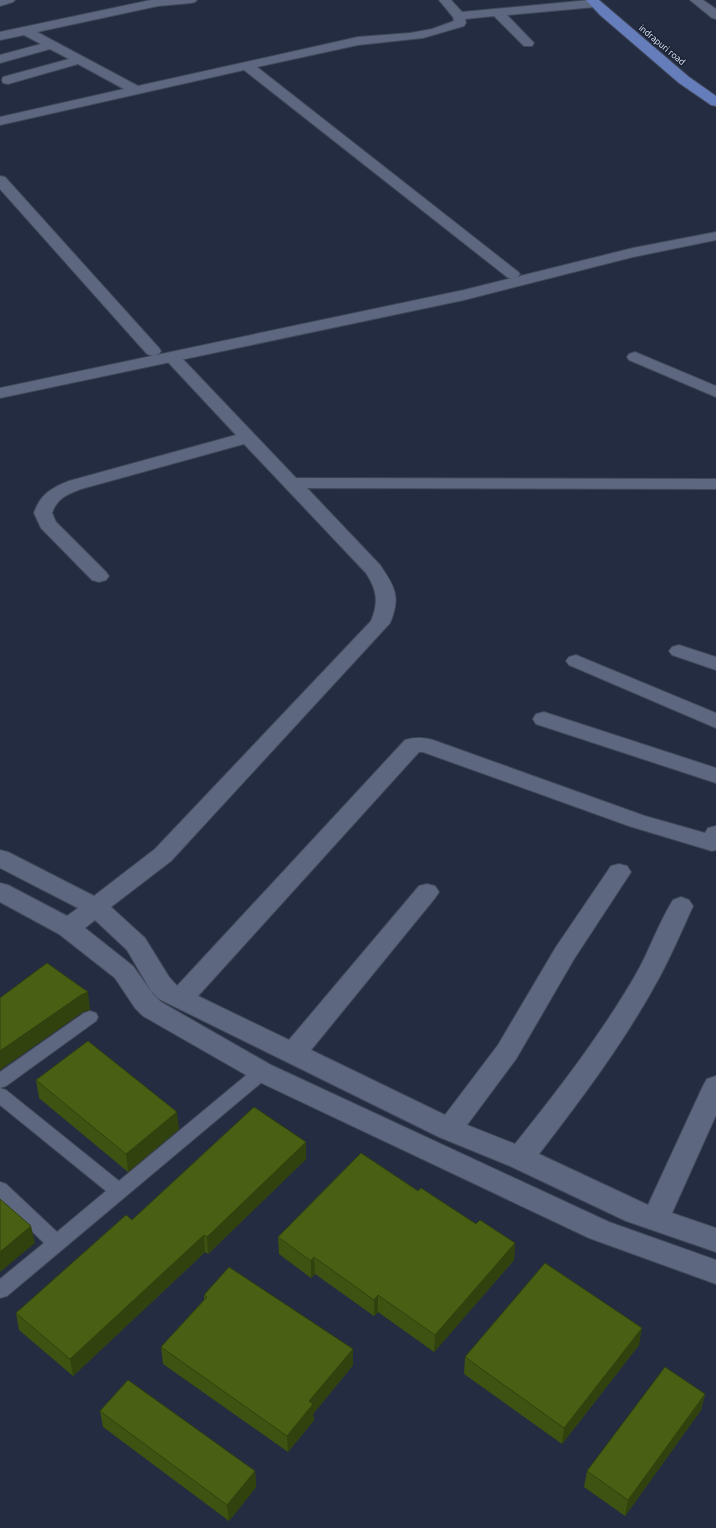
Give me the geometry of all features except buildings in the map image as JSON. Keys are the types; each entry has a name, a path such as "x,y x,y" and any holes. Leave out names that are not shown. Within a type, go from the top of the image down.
{"main road":[{"path":"593,1 684,80 716,102"}],"street":[{"path":"0,2 9,0"},
{"path":"0,36 158,2 192,0"},
{"path":"0,121 358,41 399,38 438,30 460,23 459,16 445,0"},
{"path":"696,0 716,15"},
{"path":"459,16 498,13 593,1"},
{"path":"498,13 528,43"},
{"path":"26,31 135,90"},
{"path":"0,59 52,45"},
{"path":"8,80 80,60"},
{"path":"247,66 512,274"},
{"path":"0,180 162,354 248,437 373,569 382,582 387,594 387,609 380,623 163,855 68,928"},
{"path":"0,393 162,354 716,228"},
{"path":"0,384 464,295 640,251 716,236"},
{"path":"635,357 716,392"},
{"path":"99,576 48,524 43,513 46,502 58,492 75,485 248,437"},
{"path":"291,483 716,484"},
{"path":"679,652 716,664"},
{"path":"576,661 716,722"},
{"path":"544,719 716,776"},
{"path":"181,998 408,748 413,745 425,745 644,823 712,843 716,834"},
{"path":"0,858 96,907 136,944 160,984 168,992 449,1129 520,1158 636,1213 716,1240"},
{"path":"449,1129 507,1052 565,953 619,872"},
{"path":"0,891 68,928 124,972 144,1001 152,1009 262,1072 599,1230 716,1272"},
{"path":"293,1053 427,892"},
{"path":"520,1158 580,1080 624,1015 661,950 681,906"},
{"path":"655,1220 716,1086"}],"lane":[{"path":"0,1081 90,1017"},
{"path":"0,1290 262,1072"},
{"path":"0,1095 119,1191"},
{"path":"0,1189 56,1243"}]}
